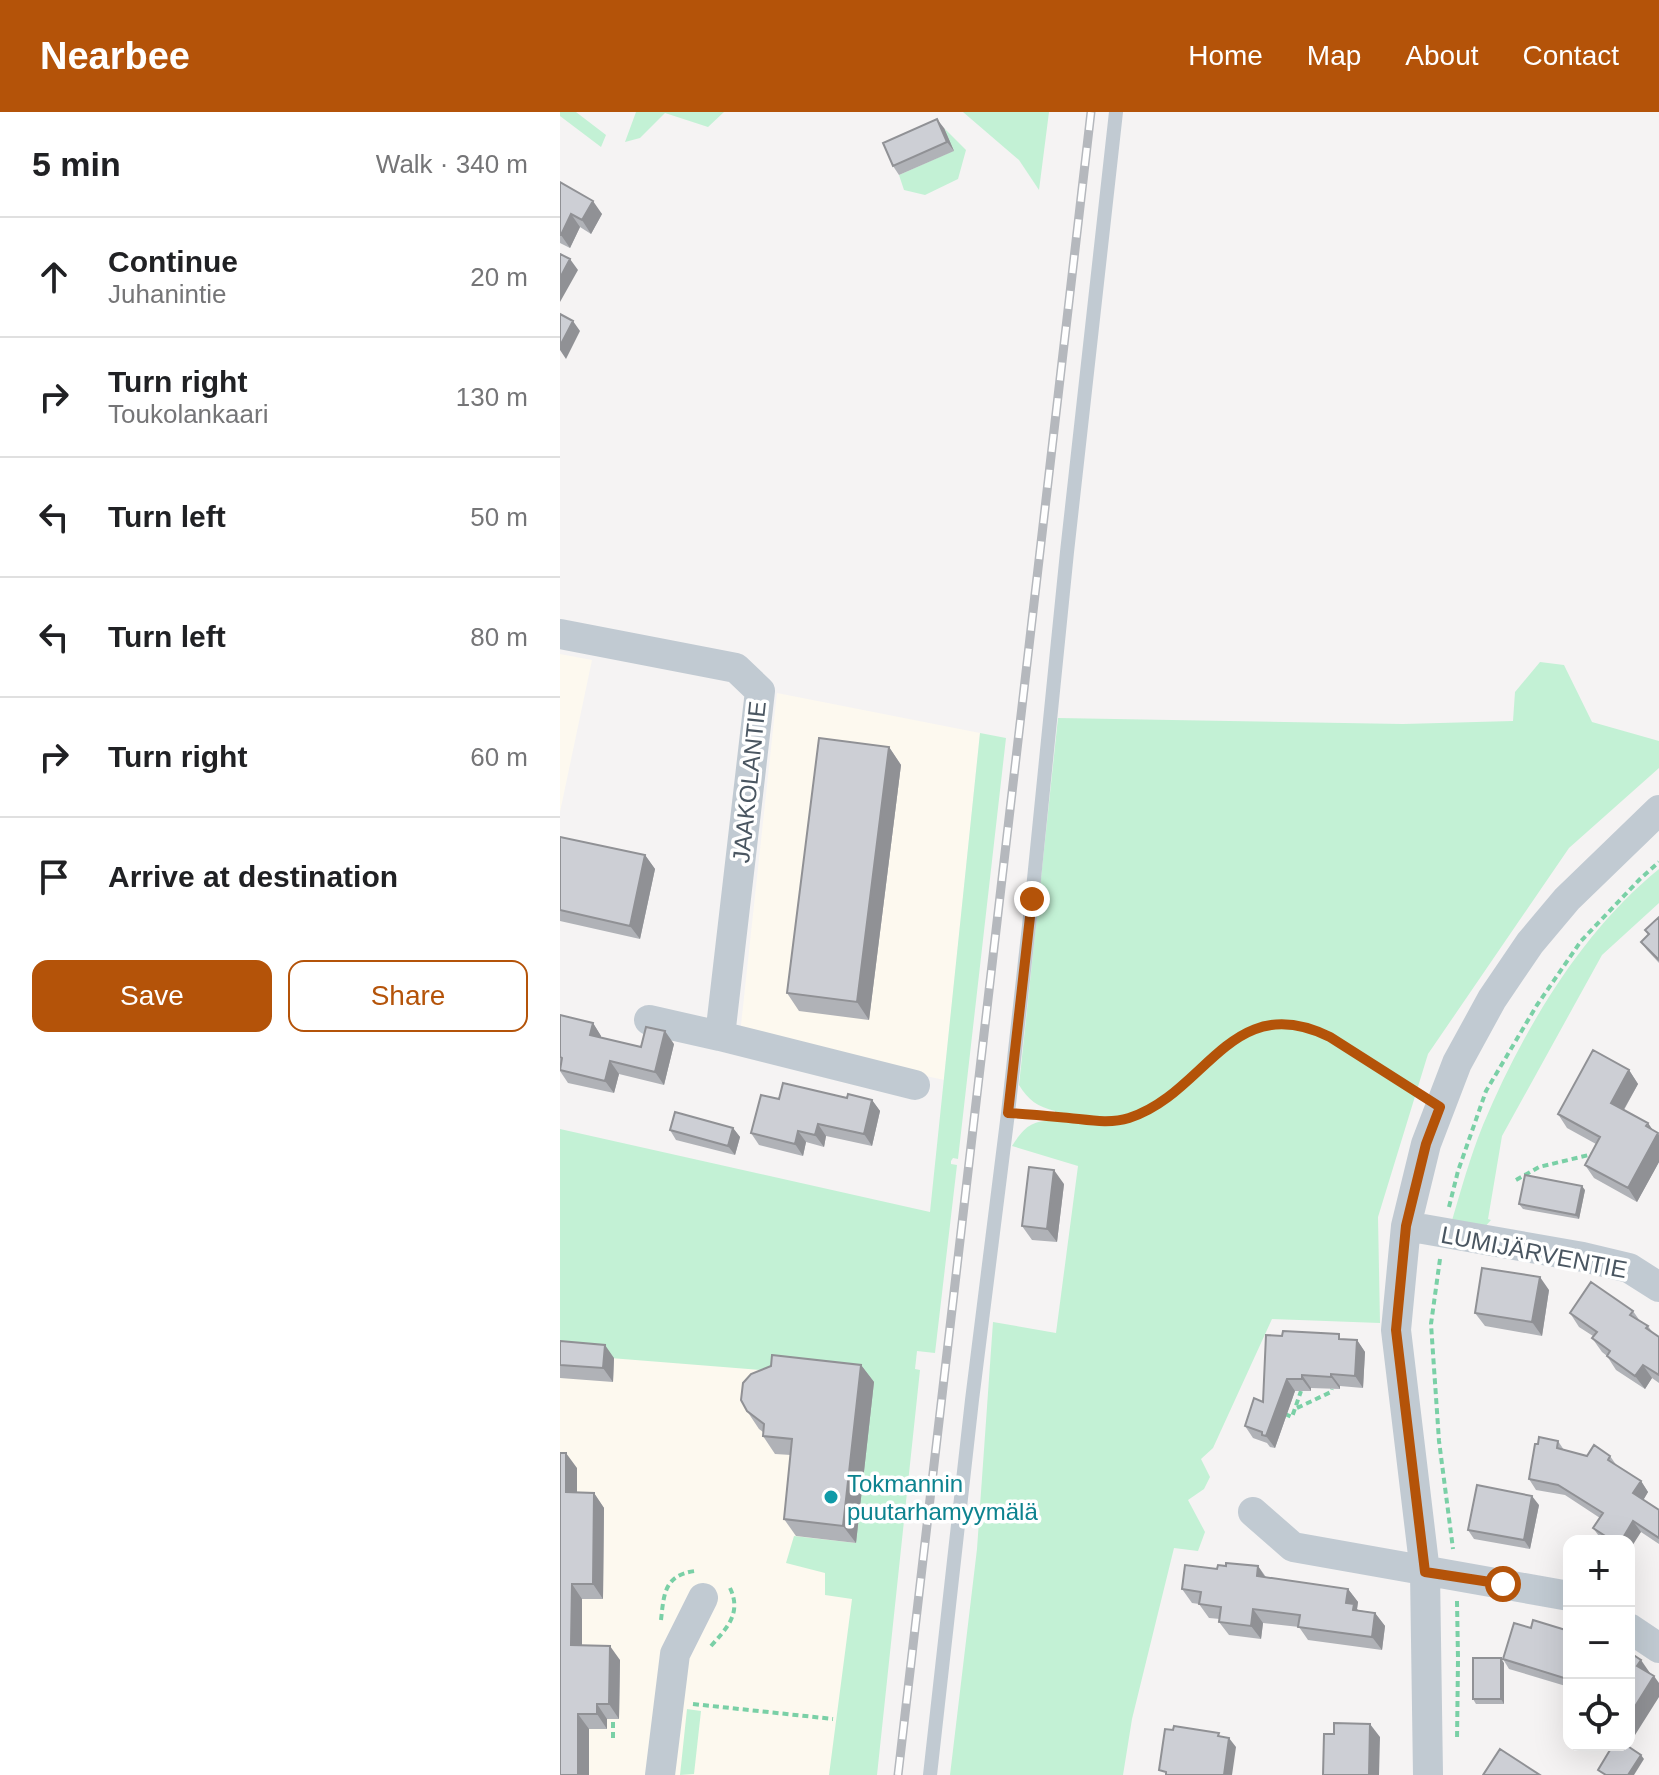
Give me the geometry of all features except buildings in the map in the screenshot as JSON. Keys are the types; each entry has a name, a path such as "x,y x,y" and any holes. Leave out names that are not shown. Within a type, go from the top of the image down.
{"street":[{"name":"JAAKOLANTIE","path":"560,634 736,668 760,691 720,1036"},
{"path":"1428,1775 1425,1572 1396,1330 1406,1226 1426,1144 1440,1107 1457,1063 1492,999 1530,943 1567,899 1659,810"},
{"path":"649,1020 915,1085"},
{"name":"LUMIJÄRVENTIE","path":"1406,1226 1629,1268 1659,1287"},
{"path":"1253,1512 1293,1547 1563,1595"},
{"path":"660,1775 675,1654 703,1598"},
{"path":"1635,1632 1659,1648"}],"lane":[{"path":"930,1775 1032,899 1116,112"}],"path":[{"path":"1457,1746 1456,1577 1439,1441 1431,1324 1443,1234 1458,1171 1493,1078 1537,1005 1581,941 1659,862"},
{"path":"1008,1113 1110,1122 1128,1118 1158,1103 1226,1047 1256,1027 1274,1023 1292,1023 1321,1032 1440,1107"},
{"path":"1516,1180 1539,1167 1601,1152"},
{"path":"1295,1409 1332,1389"},
{"path":"1282,1413 1292,1417 1301,1391"},
{"path":"683,1703 833,1719"},
{"path":"613,1719 613,1738"}],"shaded area":[{"path":"560,654 592,660 560,812"},
{"path":"777,693 980,733 944,1080 740,1034"},
{"path":"560,1331 888,1360 840,1775 560,1775"}],"green space":[{"path":"560,112 576,112 606,135 601,147 560,116"},
{"path":"636,112 724,112 708,127 665,113 640,138 625,142"},
{"path":"963,112 1049,112 1039,190 1019,160"},
{"path":"944,128 966,150 958,179 925,195 904,190 899,175 953,151"},
{"path":"1540,662 1564,665 1592,722 1659,741 1659,768 1569,848 1428,1054 1378,1217 1380,1323 1272,1319 1213,1448 1201,1459 1210,1477 1204,1489 1188,1500 1205,1532 1198,1551 1174,1548 1132,1719 1123,1775 950,1775 977,1549 993,1322 1056,1333 1078,1166 1012,1146 1029,1126 1055,1120 1055,1111 1034,1102 1019,1085 1058,718 1403,724 1513,721 1515,692"},
{"path":"980,733 1006,738 958,1159 951,1161 951,1164 957,1165 935,1353 917,1351 915,1369 920,1370 877,1775 829,1775 852,1599 825,1595 825,1573 786,1563 794,1536 856,1543 785,1372 560,1354 560,1129 930,1212"},
{"path":"1659,869 1659,903 1602,955 1502,1136 1488,1219 1491,1220 1484,1228 1451,1224 1483,1125 1535,1020 1556,986 1604,923"},
{"path":"687,1709 701,1711 694,1774 680,1775"}],"railway":[{"path":"898,1775 1091,112"}],"place":[{"name":"Tokmannin puutarhamyymälä","path":"831,1497"}],"route":[{"path":"1032,899 1008,1113 1110,1122 1128,1118 1158,1103 1226,1047 1256,1027 1274,1023 1292,1023 1330,1037 1440,1107 1426,1144 1406,1226 1396,1330 1425,1572 1503,1584"}]}
